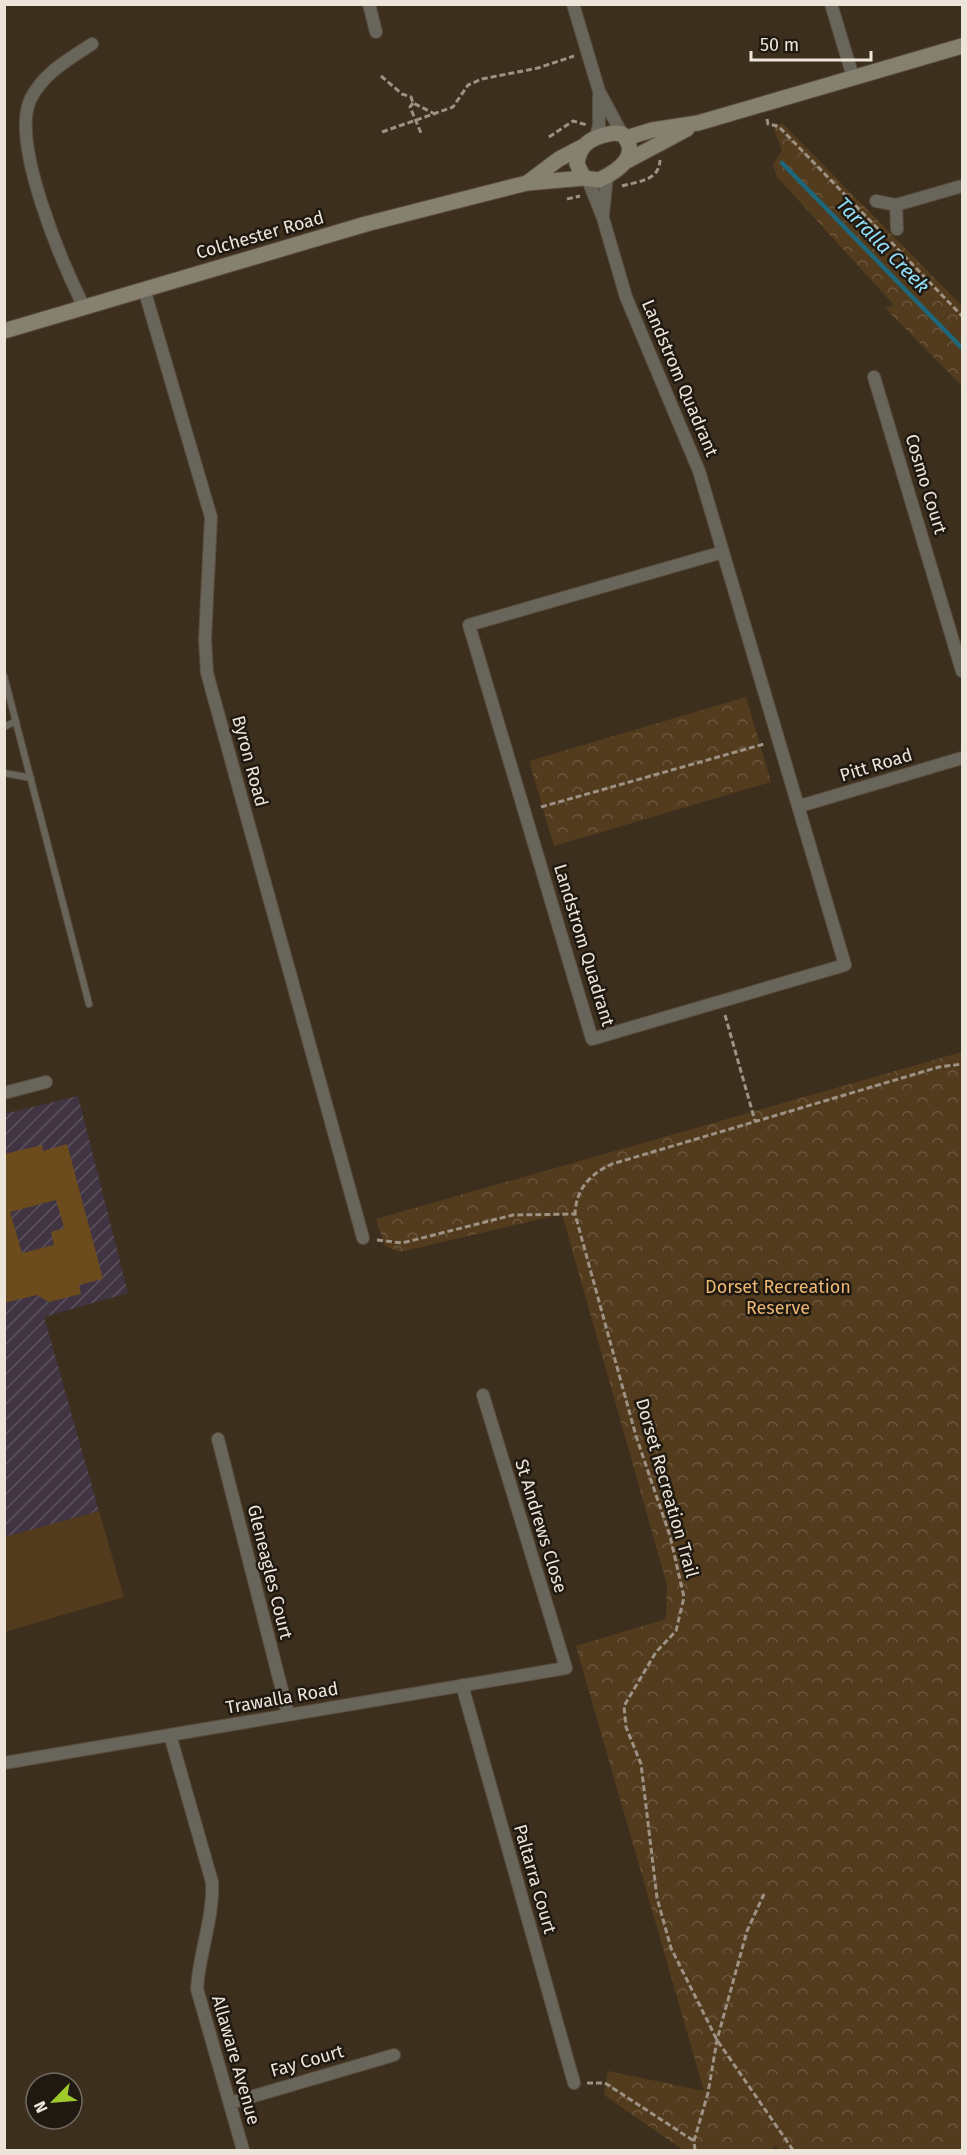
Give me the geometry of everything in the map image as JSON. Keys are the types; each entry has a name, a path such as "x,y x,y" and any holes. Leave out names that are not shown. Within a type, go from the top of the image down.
{"main road":[{"path":"698,123 627,161 599,180 586,179 577,165 582,147 594,130 624,136 698,123 963,46"},
{"path":"624,136 630,148 627,161"},
{"name":"Colchester Road","path":"527,183 559,159 582,147"},
{"name":"Colchester Road","path":"4,330 366,224 527,183 586,179"}],"street":[{"path":"369,4 376,32"},
{"path":"573,4 599,92 624,136"},
{"path":"831,4 853,77"},
{"path":"84,307 54,241 29,158 25,124 30,100 40,83 55,68 92,44"},
{"path":"594,130 599,125 599,92"},
{"name":"Landstrom Quadrant","path":"603,218 607,176"},
{"name":"Landstrom Quadrant","path":"586,179 603,218 626,297 699,471 800,806 845,964 592,1039 469,624 723,552"},
{"path":"876,201 896,205 963,186"},
{"path":"896,205 897,228"},
{"name":"Byron Road","path":"144,289 211,517 205,639 207,674 363,1238"},
{"name":"Cosmo Court","path":"874,377 963,671"},
{"name":"Pitt Road","path":"800,806 963,758"},
{"path":"4,1093 46,1082"},
{"name":"St Andrews Close","path":"483,1395 566,1668"},
{"name":"Gleneagles Court","path":"218,1439 288,1714"},
{"name":"Trawalla Road","path":"4,1762 566,1668"},
{"name":"Paltarra Court","path":"462,1685 574,2083"},
{"name":"Allaware Avenue","path":"170,1736 212,1882 213,1898 198,1964 196,1989 243,2151"},
{"name":"Fay Court","path":"230,2103 394,2055"}],"lane":[{"path":"4,676 89,1004"},
{"path":"4,728 16,721"},
{"path":"4,773 31,778"}],"path":[{"path":"382,132 418,122 453,107 468,85 482,79 538,68 574,56"},
{"path":"381,76 402,94 411,97 413,103 437,115"},
{"path":"413,103 410,107 421,133"},
{"path":"762,104 768,124 778,126 963,316"},
{"path":"549,136 573,121 594,130"},
{"path":"618,188 651,177 659,166 660,158"},
{"path":"567,199 582,196"},
{"path":"541,807 764,744"},
{"path":"721,1002 755,1122"},
{"path":"363,1238 402,1243 513,1215 575,1214 576,1199 596,1172 680,1143 939,1067 963,1064"},
{"name":"Dorset Recreation Trail","path":"575,1214 636,1436 670,1536 684,1597 676,1631 656,1653 624,1706 626,1727 641,1764 657,1898 671,1948 717,2040 792,2151"},
{"path":"695,2151 694,2141 708,2093 717,2040 747,1932 764,1894"},
{"path":"574,2083 605,2084 694,2141"}],"shaded area":[{"path":"78,1096 128,1293 44,1317 99,1511 5,1537 4,1114"}],"green space":[{"path":"782,123 962,306 962,386 885,308 894,305 777,177 773,165 782,150 773,127"},
{"path":"746,697 771,782 554,846 529,761"},
{"name":"Dorset Recreation Reserve","path":"962,1052 962,2150 778,2150 776,2145 771,2150 683,2150 604,2095 608,2071 704,2091 576,1646 666,1619 667,1585 562,1214 400,1252 385,1246 376,1219"},
{"path":"99,1511 124,1597 5,1632 5,1537"}],"building":[{"path":"67,1144 103,1279 79,1285 81,1294 49,1302 37,1295 4,1303 4,1154 42,1145 43,1151","holes":["56,1200 64,1228 51,1232 54,1245 22,1253 10,1212"]}],"waterway":[{"name":"Tarralla Creek","path":"782,163 962,348"}]}
